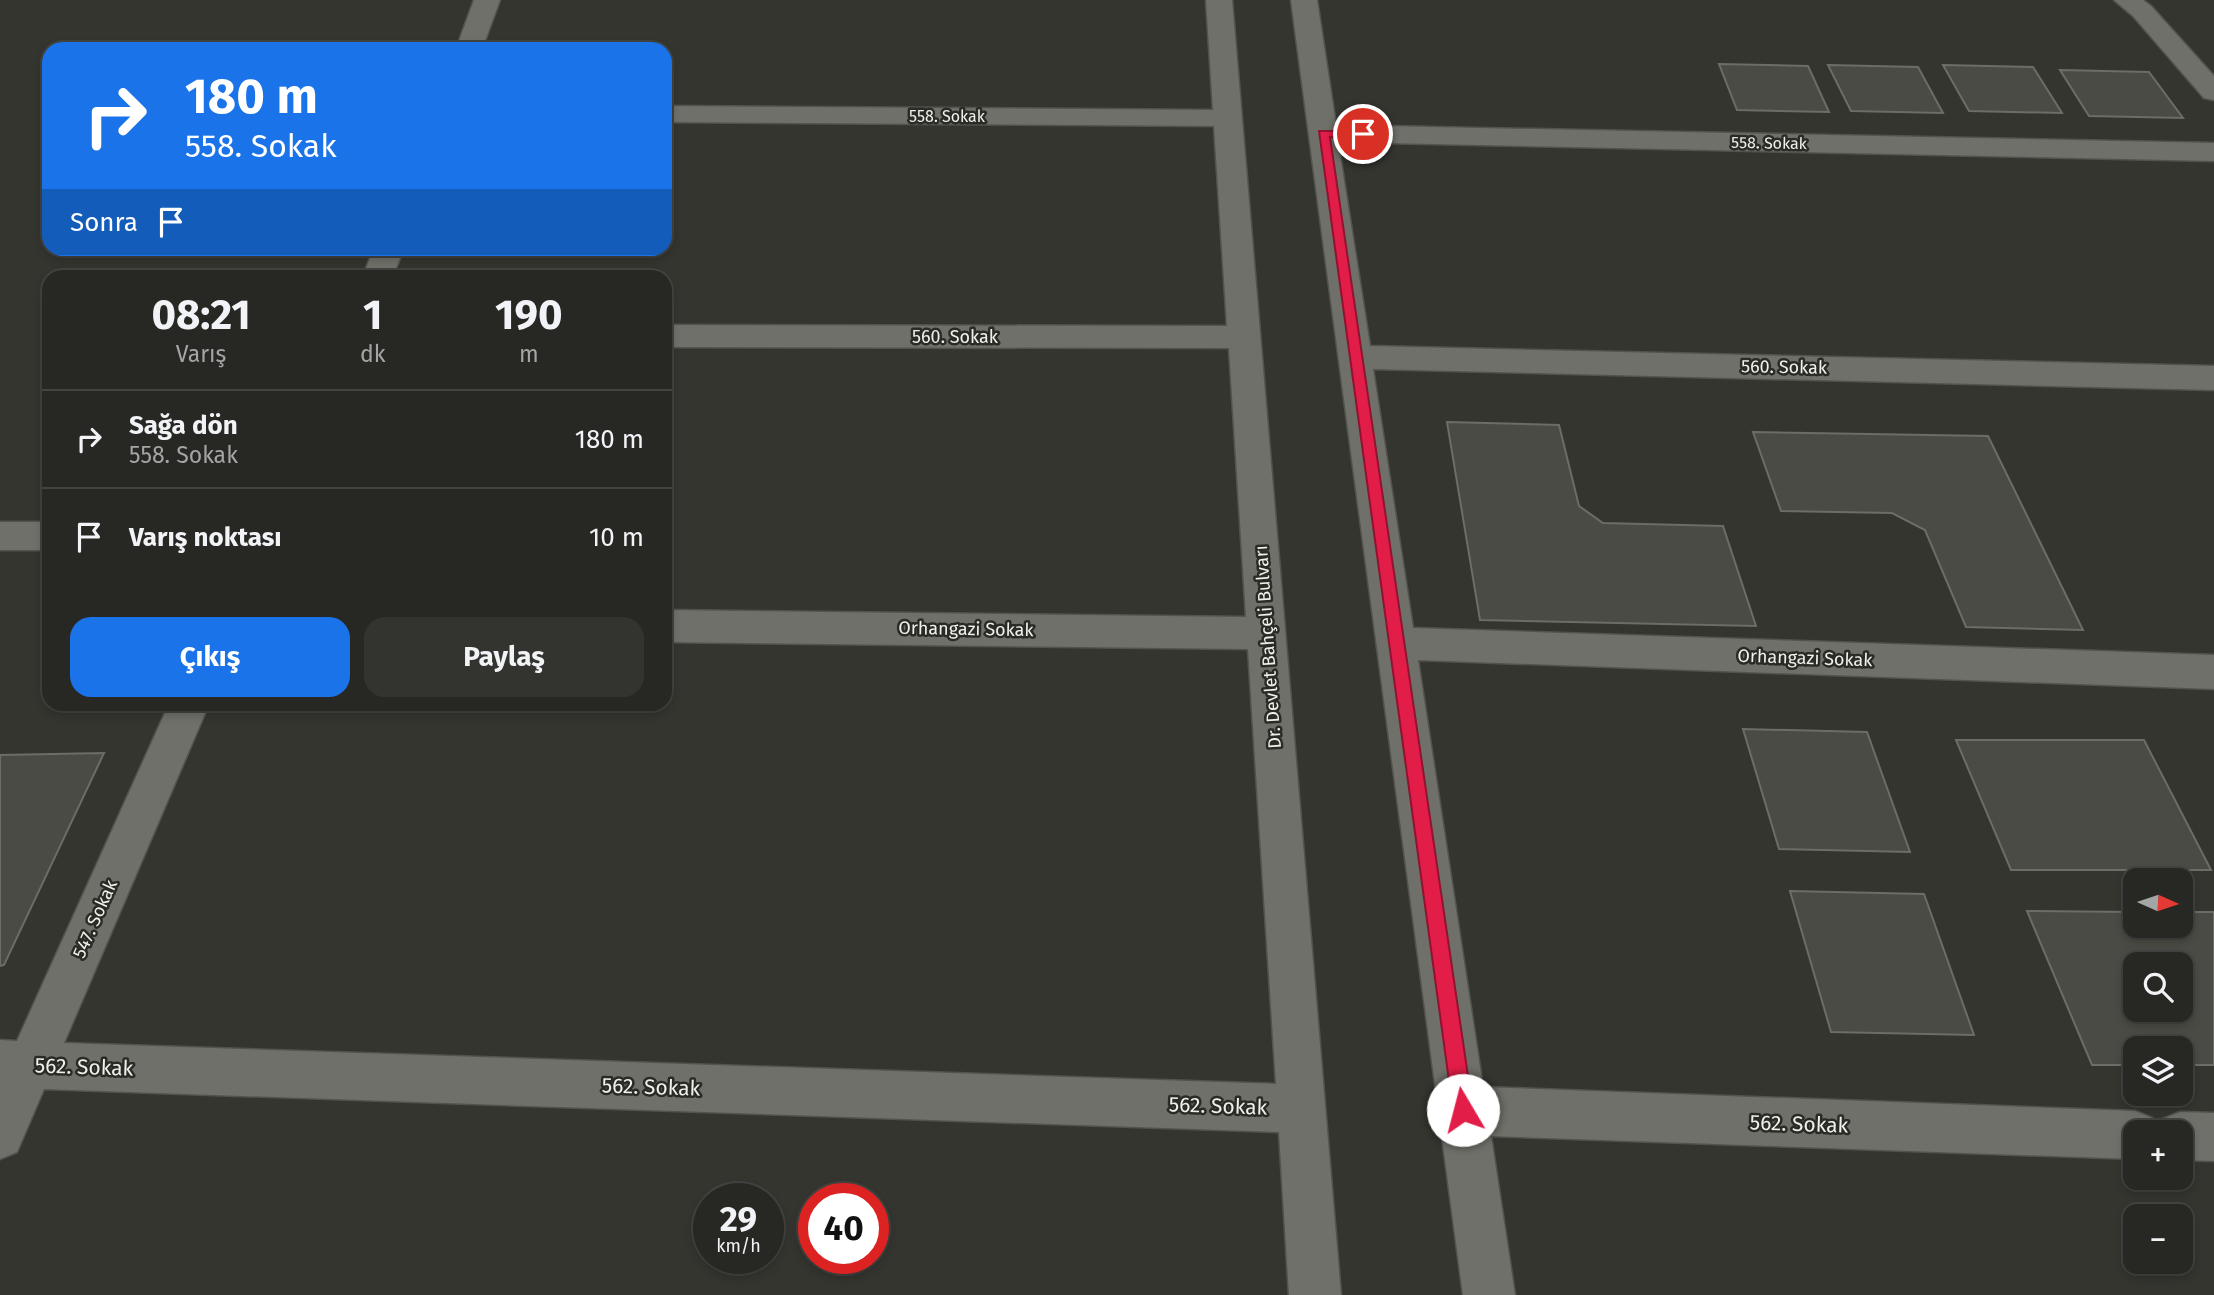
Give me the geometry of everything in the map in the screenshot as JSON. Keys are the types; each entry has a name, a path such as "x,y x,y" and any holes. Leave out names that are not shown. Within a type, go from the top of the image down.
{"street":[{"path":"472,42 487,0"},
{"name":"Dr. Devlet Bahçeli Bulvarı","path":"1219,0 1315,1295"},
{"path":"1304,0 1489,1295"},
{"path":"2127,0 2142,11 2214,92"},
{"name":"558. Sokak","path":"672,114 1228,118"},
{"name":"558. Sokak","path":"1323,133 2214,152"},
{"name":"560. Sokak","path":"672,337 1244,337"},
{"name":"560. Sokak","path":"1355,357 2214,378"},
{"path":"0,536 42,536"},
{"name":"Orhangazi Sokak","path":"672,626 1267,633"},
{"name":"Orhangazi Sokak","path":"1395,643 2214,672"},
{"name":"547. Sokak","path":"0,1135 15,1065 186,711"},
{"name":"562. Sokak","path":"15,1065 1302,1109"},
{"name":"562. Sokak","path":"1463,1110 1546,1116 2123,1135"},
{"path":"2193,1136 2214,1137"}],"building":[{"path":"1719,64 1808,66 1829,112 1737,110"},
{"path":"1828,65 1918,67 1943,113 1851,111"},
{"path":"1943,65 2033,67 2062,113 1969,111"},
{"path":"2060,70 2149,72 2183,118 2089,116"},
{"path":"1447,422 1559,425 1579,506 1603,523 1723,526 1756,626 1480,620"},
{"path":"1753,432 1988,436 2083,630 1966,627 1925,530 1892,513 1781,511"},
{"path":"1743,729 1867,732 1910,852 1779,849"},
{"path":"1956,740 2144,740 2211,870 2123,868 2011,870"},
{"path":"104,753 4,965 0,966 0,755"},
{"path":"1790,891 1924,894 1974,1035 1831,1032"},
{"path":"2027,911 2123,912 2123,938 2193,938 2193,912 2214,912 2214,1065 2193,1065 2193,1036 2123,1036 2123,1065 2092,1065"}],"route":[{"path":"1363,134 1323,133 1463,1110"}]}
